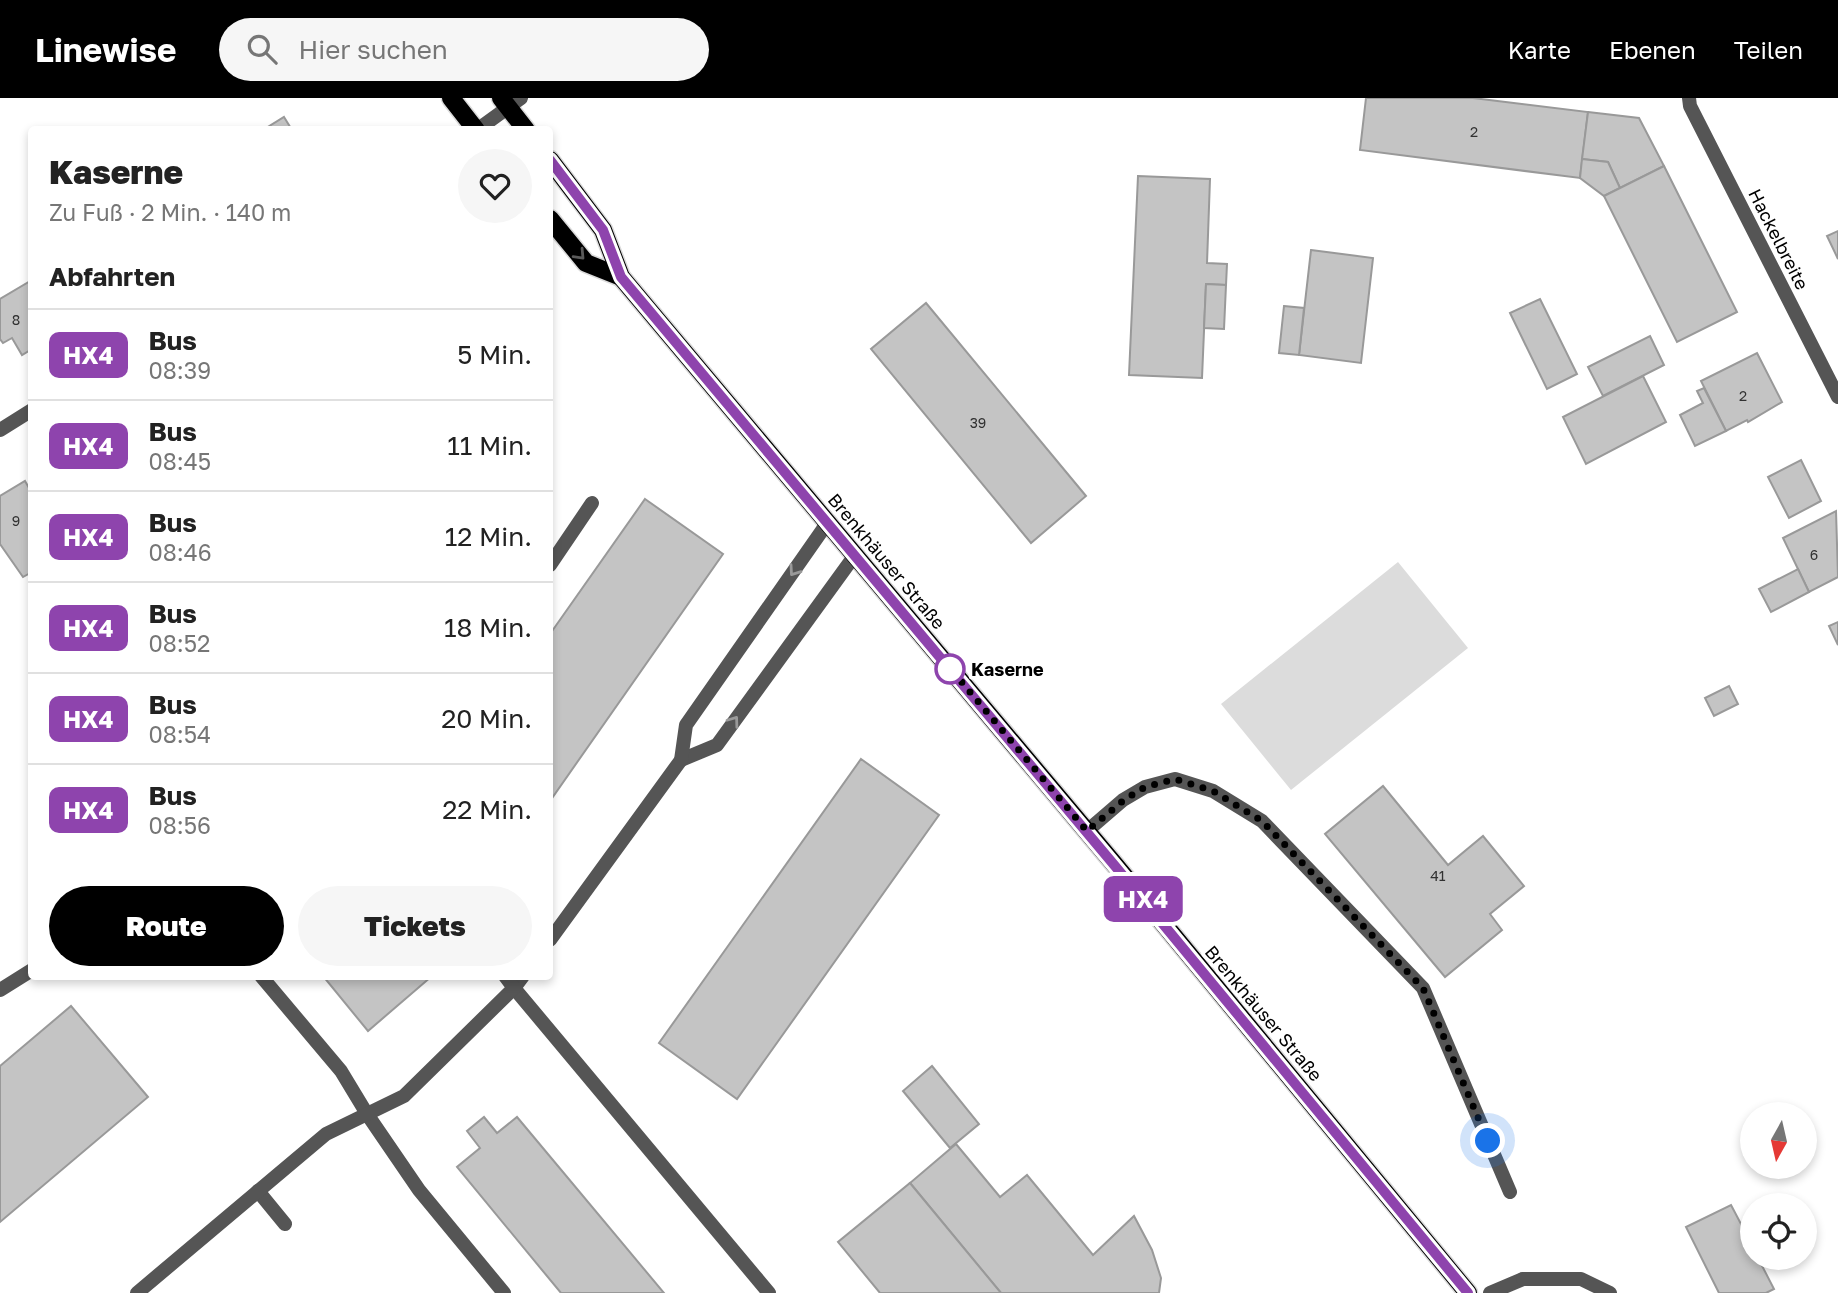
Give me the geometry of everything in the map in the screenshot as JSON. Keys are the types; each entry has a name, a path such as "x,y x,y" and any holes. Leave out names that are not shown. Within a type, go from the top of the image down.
{"main road":[{"path":"451,98 473,126"},
{"path":"510,101 524,126"},
{"name":"Brenkhäuser Straße","path":"553,164 603,230 621,277 1087,831 1468,1293"},
{"name":"Brenkhäuser Straße","path":"553,223 586,263 621,277"}],"street":[{"name":"Hackelbreite","path":"1689,98 1690,106 1838,397"},
{"path":"481,126 510,101"},
{"path":"0,429 28,412"},
{"path":"553,561 592,503"},
{"path":"553,936 681,760 687,725 828,522"},
{"path":"681,760 716,745 855,555"},
{"path":"1087,831 1124,800 1145,787 1175,779 1213,791 1262,821 1423,988 1510,1192"},
{"path":"0,990 28,973"},
{"path":"264,980 341,1071 419,1190 504,1293"},
{"path":"137,1293 326,1134 404,1096 514,980 769,1293"},
{"path":"258,1191 285,1224"},
{"path":"1490,1293 1523,1279 1581,1279 1610,1293"}],"shaded area":[{"path":"1398,562 1468,648 1291,790 1221,704"}],"building":[{"path":"1366,98 1473,98 1588,112 1580,178 1360,150"},
{"path":"1588,112 1639,118 1664,166 1620,188 1608,162 1582,159"},
{"path":"284,117 290,126 269,126"},
{"path":"1582,159 1608,162 1620,188 1604,196 1580,178"},
{"path":"1664,166 1737,312 1677,342 1604,196"},
{"path":"1138,176 1210,179 1207,263 1227,264 1226,285 1206,284 1202,378 1129,375"},
{"path":"1838,231 1838,259 1827,236"},
{"path":"1311,250 1373,258 1361,363 1299,355"},
{"path":"28,282 28,351 22,355 12,338 3,343 0,339 0,299"},
{"path":"1206,284 1226,285 1224,329 1204,328"},
{"path":"1540,299 1577,374 1547,389 1510,313"},
{"path":"926,303 1086,496 1031,543 871,349"},
{"path":"1284,306 1304,308 1299,355 1279,353"},
{"path":"1650,336 1664,365 1603,396 1588,367"},
{"path":"1757,353 1782,402 1748,422 1747,420 1726,431 1701,381"},
{"path":"1643,376 1666,422 1586,464 1563,417"},
{"path":"1704,388 1726,431 1695,446 1680,415 1703,403 1697,391"},
{"path":"1801,460 1821,501 1789,518 1768,477"},
{"path":"25,481 28,486 28,574 23,577 0,544 0,496"},
{"path":"645,499 723,554 553,797 553,630"},
{"path":"1836,511 1838,577 1809,592 1783,538"},
{"path":"1798,569 1809,592 1771,612 1759,589"},
{"path":"1838,622 1838,645 1829,626"},
{"path":"1729,686 1738,704 1714,716 1705,698"},
{"path":"861,759 939,815 737,1099 659,1043"},
{"path":"1383,786 1448,865 1483,836 1524,886 1490,914 1502,930 1445,977 1325,834"},
{"path":"326,980 427,980 368,1031"},
{"path":"71,1006 148,1097 0,1222 0,1066"},
{"path":"932,1066 979,1124 950,1148 903,1091"},
{"path":"484,1117 497,1133 517,1117 664,1293 561,1293 457,1167 480,1148 467,1131"},
{"path":"956,1144 1000,1197 1027,1175 1093,1255 1134,1216 1152,1250 1161,1278 1159,1293 1001,1293 910,1183"},
{"path":"910,1183 1001,1293 880,1293 838,1242"},
{"path":"1731,1205 1740,1222 1740,1270 1764,1270 1774,1289 1766,1293 1719,1293 1686,1227"}],"bus line":[{"name":"HX4","path":"553,164 603,230 621,277 1115,866 1468,1293"}],"place":[{"name":"Kaserne","path":"950,669"}],"route":[{"path":"950,669 944,661 1087,831 1124,800 1145,787 1175,779 1213,791 1262,821 1423,988 1488,1141"}]}
